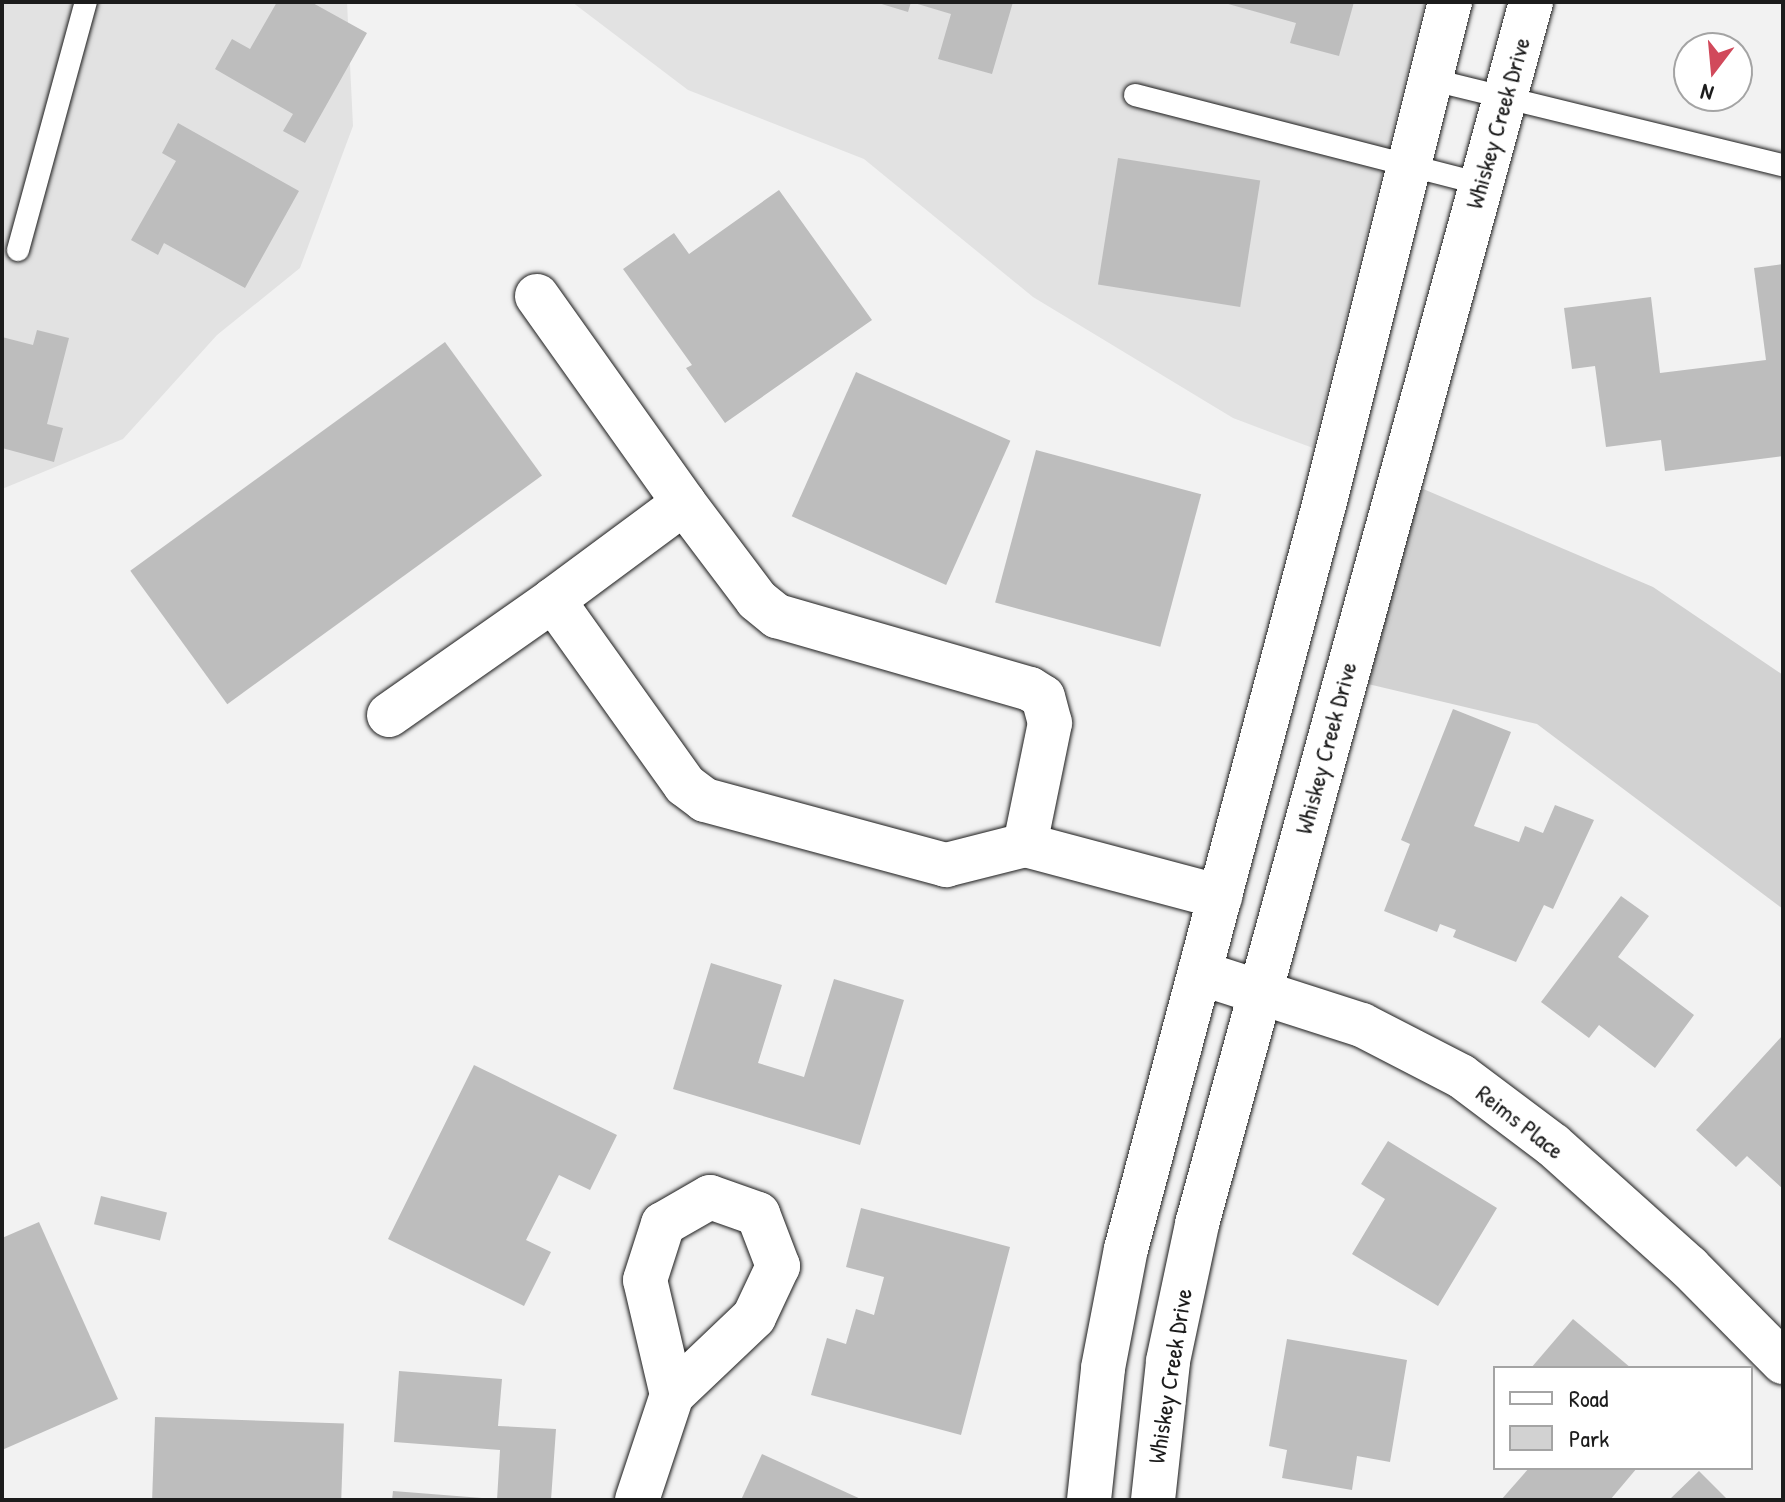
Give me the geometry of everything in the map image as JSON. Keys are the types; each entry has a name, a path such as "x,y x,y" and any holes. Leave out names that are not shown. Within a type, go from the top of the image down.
{"street":[{"path":"1089,1500 1103,1368 1126,1249 1220,897 1450,2"},
{"name":"Whiskey Creek Drive","path":"1153,1500 1171,1346 1197,1224 1531,2"},
{"path":"537,296 684,503 757,600 777,616 1030,689 1043,697 1050,723 1025,845"},
{"path":"389,715 684,503"},
{"path":"553,600 685,785 705,800 946,865 963,865 1025,845 1220,897"},
{"name":"Reims Place","path":"1200,973 1261,989 1362,1025 1461,1076 1553,1145 1689,1267 1783,1362"},
{"path":"637,1500 672,1395"}],"lane":[{"path":"18,250 86,2"},
{"path":"1429,79 1783,165"},
{"path":"1135,95 1406,168 1481,184"}],"shaded area":[{"path":"2,2 347,2 353,126 300,268 217,335 123,439 2,489"},
{"path":"572,2 1425,2 1313,448 1233,418 1033,297 864,159 688,90"}],"green space":[{"path":"1421,488 1653,587 1783,675 1783,909 1537,724 1368,684"}],"building":[{"path":"277,2 311,2 367,33 305,143 283,131 293,114 215,69 232,39 250,49"},
{"path":"875,2 911,2 908,12"},
{"path":"911,2 1013,2 992,74 938,59 951,14"},
{"path":"1221,2 1354,2 1339,56 1290,43 1296,23"},
{"path":"178,123 299,191 245,288 164,243 158,255 131,240 176,161 162,153"},
{"path":"1118,158 1260,181 1240,307 1098,284"},
{"path":"779,190 872,320 725,423 686,368 692,365 623,269 674,233 689,254"},
{"path":"1783,264 1783,456 1665,471 1661,440 1606,447 1595,366 1572,369 1564,308 1651,297 1660,373 1766,360 1754,268"},
{"path":"37,330 69,338 47,424 63,428 54,462 2,448 2,337 33,345"},
{"path":"445,342 542,475 227,704 130,571"},
{"path":"856,372 1010,441 946,585 792,516"},
{"path":"1036,450 1201,494 1160,647 995,603"},
{"path":"1453,709 1511,732 1474,826 1519,842 1525,826 1543,833 1555,805 1594,820 1553,909 1544,905 1516,962 1453,937 1456,930 1440,924 1437,932 1384,911 1410,844 1401,840"},
{"path":"1621,896 1649,916 1618,957 1694,1015 1655,1068 1599,1025 1589,1038 1541,1002"},
{"path":"711,963 782,985 758,1063 804,1077 834,979 904,1000 860,1145 673,1089"},
{"path":"1783,1035 1783,1189 1747,1156 1736,1167 1696,1130"},
{"path":"474,1065 617,1135 590,1190 559,1175 526,1240 551,1252 524,1306 388,1239"},
{"path":"1388,1141 1497,1208 1438,1306 1352,1254 1385,1199 1361,1184"},
{"path":"101,1196 167,1212 160,1241 94,1224"},
{"path":"861,1208 1010,1247 961,1435 811,1395 827,1338 846,1344 856,1309 874,1315 884,1277 846,1267"},
{"path":"39,1222 118,1399 2,1450 2,1238"},
{"path":"1573,1319 1629,1366 1533,1366"},
{"path":"1287,1339 1407,1360 1390,1462 1357,1456 1352,1490 1282,1478 1287,1450 1269,1446"},
{"path":"399,1371 502,1379 498,1426 556,1429 551,1500 497,1500 500,1450 394,1442"},
{"path":"155,1417 344,1424 341,1500 152,1500"},
{"path":"762,1454 863,1500 741,1500"},
{"path":"1527,1470 1635,1470 1610,1500 1501,1500"},
{"path":"1699,1471 1728,1500 1669,1500"},
{"path":"393,1491 482,1498 482,1500 392,1500"}]}
